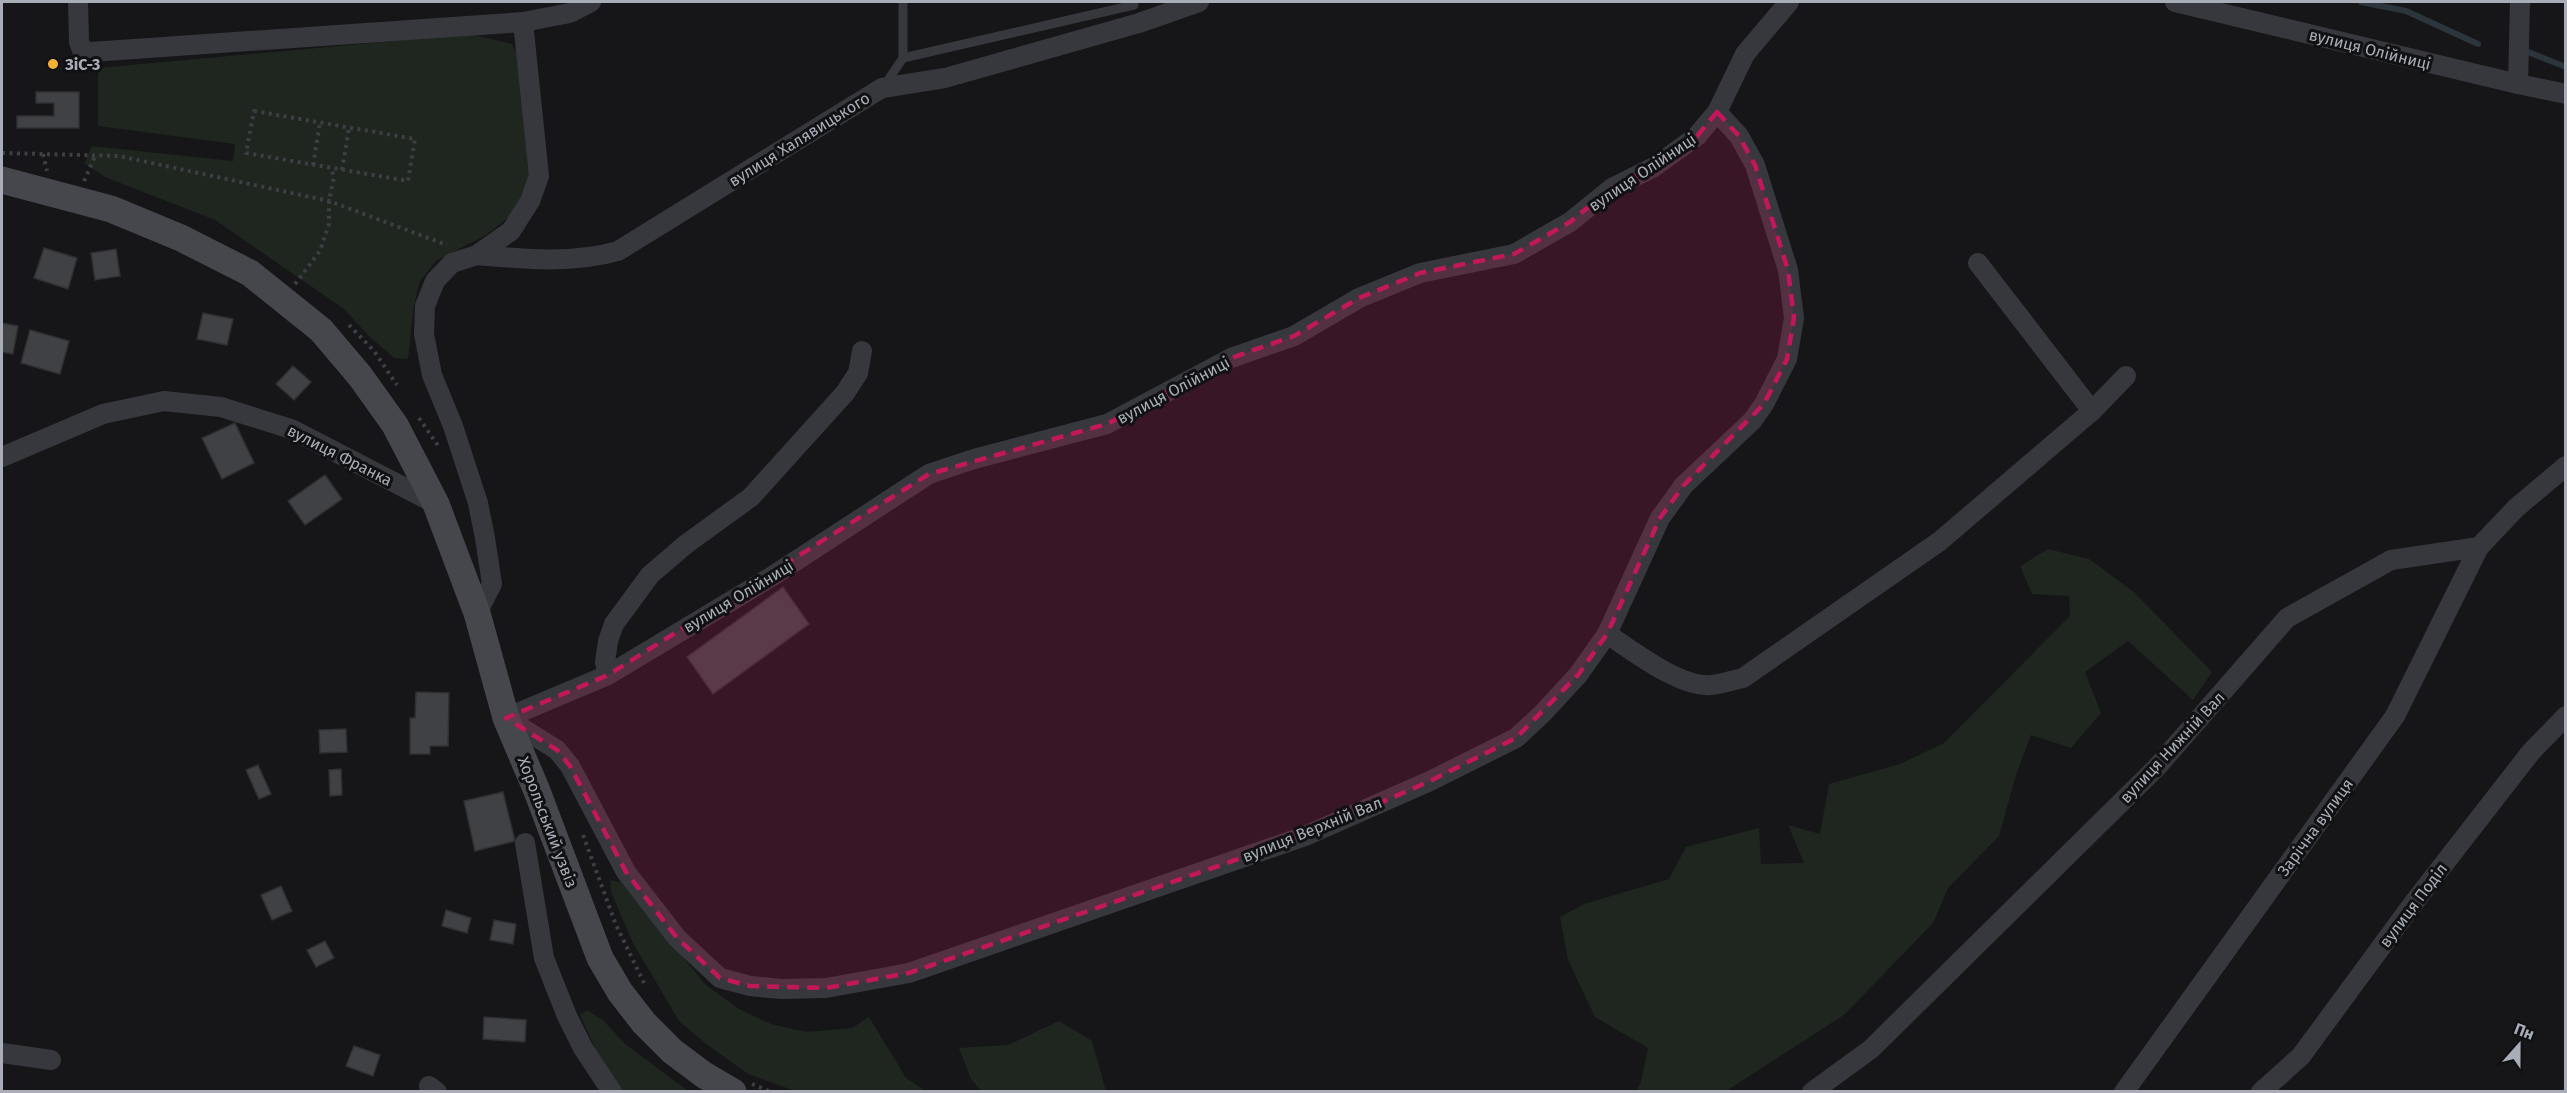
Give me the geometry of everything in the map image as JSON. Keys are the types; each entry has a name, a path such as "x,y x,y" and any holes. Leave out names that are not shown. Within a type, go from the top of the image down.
{"main road":[{"name":"Хорольський узвіз","path":"2,180 111,209 181,238 250,273 321,330 360,376 395,424 436,504 477,613 506,718 537,791 600,958 620,992 644,1023 672,1051 704,1075 733,1092"}],"street":[{"path":"78,2 79,42 82,50 91,52 523,22 570,13 591,2"},
{"name":"вулиця Халявицького","path":"477,255 558,259 597,258 618,252 882,88 945,78 1139,23 1199,2"},
{"name":"вулиця Олійниці","path":"506,718 608,675 771,577 929,474 974,459 1107,424 1231,358 1294,336 1359,298 1420,273 1514,254 1570,222 1612,188 1654,167 1697,136 1717,112 1745,54 1787,2"},
{"name":"вулиця Олійниці","path":"2175,2 2565,94"},
{"path":"2518,84 2520,2"},
{"path":"477,613 492,584 480,515 453,426 432,375 424,334 425,306 435,281 452,263 477,255 511,231 530,201 539,176 523,22"},
{"name":"вулиця Верхній Вал","path":"506,718 556,750 570,766 626,872 677,938 720,978 750,986 781,989 826,988 909,973 1305,836 1430,781 1516,738 1578,675 1607,634 1660,518 1684,485 1752,421 1764,404 1787,359 1794,318 1788,270 1755,165 1739,136 1717,112"},
{"path":"1978,263 2092,411"},
{"path":"608,675 605,662 614,624 650,575 685,545 751,497 845,393 858,373 862,351"},
{"path":"1607,634 1667,671 1692,682 1710,686 1743,678 1940,541 2092,411 2126,376"},
{"name":"вулиця Франка","path":"2,457 114,412 165,401 221,407 291,429 436,504"},
{"path":"2479,547 2516,508 2565,466"},
{"name":"вулиця Нижній Вал","path":"1812,1092 1871,1049 2156,768 2287,618 2391,560 2479,547"},
{"name":"Зарічна вулиця","path":"2124,1092 2395,716 2479,547"},
{"name":"вулиця Поділ","path":"2261,1092 2301,1056 2426,887 2532,752 2565,716"},
{"path":"525,843 544,957 567,1016 583,1048 612,1092"},
{"path":"2,1053 51,1060"}],"lane":[{"path":"882,88 903,58 903,2"},
{"path":"903,58 1134,5"}],"path":[{"path":"254,111 320,123 415,139 408,181 246,153 254,111"},
{"path":"313,165 320,123"},
{"path":"342,170 349,128"},
{"path":"2,153 119,156 329,201 477,255"},
{"path":"83,184 95,156"},
{"path":"294,284 320,251 329,224 329,201 334,177 331,168"}],"highlighted area":[{"path":"1717,112 1739,136 1755,165 1788,270 1794,318 1787,359 1764,404 1684,485 1660,518 1607,634 1578,675 1516,738 1430,781 1305,836 909,973 826,988 750,986 720,978 677,938 626,872 570,766 557,750 506,718 608,675 929,474 1107,424 1231,358 1294,336 1359,298 1420,273 1514,254 1570,222 1612,188 1654,167 1697,136"}],"shaded area":[{"path":"470,34 512,44 522,63 532,170 524,192 510,216 486,235 436,261 420,281 414,305 408,359 394,358 344,309 215,220 105,177 84,163 92,146 233,161 235,144 98,126 98,68"},
{"path":"2048,549 2089,559 2134,592 2212,672 2193,700 2128,641 2085,672 2101,713 2071,748 2031,735 2016,775 1999,836 1948,888 1933,923 1844,1015 1726,1091 1636,1091 1641,1082 1648,1048 1595,1017 1568,960 1560,917 1584,904 1669,879 1686,847 1759,828 1761,864 1804,863 1788,825 1820,834 1829,784 1900,764 1944,743 2070,616 2069,596 2032,594 2020,566"},
{"path":"610,880 621,882 706,985 739,1009 771,1024 807,1032 852,1028 869,1017 906,1078 926,1091 795,1091 748,1074 679,1021 633,943 611,892"},
{"path":"587,1010 604,1021 624,1043 688,1091 621,1091 602,1063 580,1015"},
{"path":"1059,1021 1092,1041 1106,1091 981,1091 971,1079 959,1048 1008,1045"}],"building":[{"path":"36,92 79,92 79,128 17,128 17,116 54,116 54,103 36,103"},
{"path":"44,248 77,258 68,289 34,278"},
{"path":"116,249 120,276 95,280 91,253"},
{"path":"203,313 233,319 227,345 197,339"},
{"path":"2,323 18,326 13,354 2,352"},
{"path":"30,330 69,341 60,374 21,363"},
{"path":"293,366 311,382 294,400 276,384"},
{"path":"235,423 254,463 222,479 202,438"},
{"path":"325,475 342,499 305,525 288,501"},
{"path":"783,587 809,624 713,694 687,657"},
{"path":"416,692 449,693 448,746 430,746 430,754 410,754 410,718 415,718"},
{"path":"346,729 347,752 320,753 319,730"},
{"path":"258,765 271,794 259,799 246,770"},
{"path":"341,769 342,795 330,796 329,770"},
{"path":"503,792 515,841 475,851 464,801"},
{"path":"281,886 292,911 272,920 261,895"},
{"path":"446,910 471,918 467,933 442,926"},
{"path":"494,920 516,924 513,944 490,940"},
{"path":"325,941 334,958 316,967 307,950"},
{"path":"484,1017 526,1020 525,1042 483,1039"},
{"path":"354,1046 380,1055 373,1076 346,1066"}],"waterway":[{"path":"2361,2 2406,11 2478,44"},
{"path":"2523,50 2566,67"}],"place":[{"name":"ЗіС-3","path":"53,64"}]}
